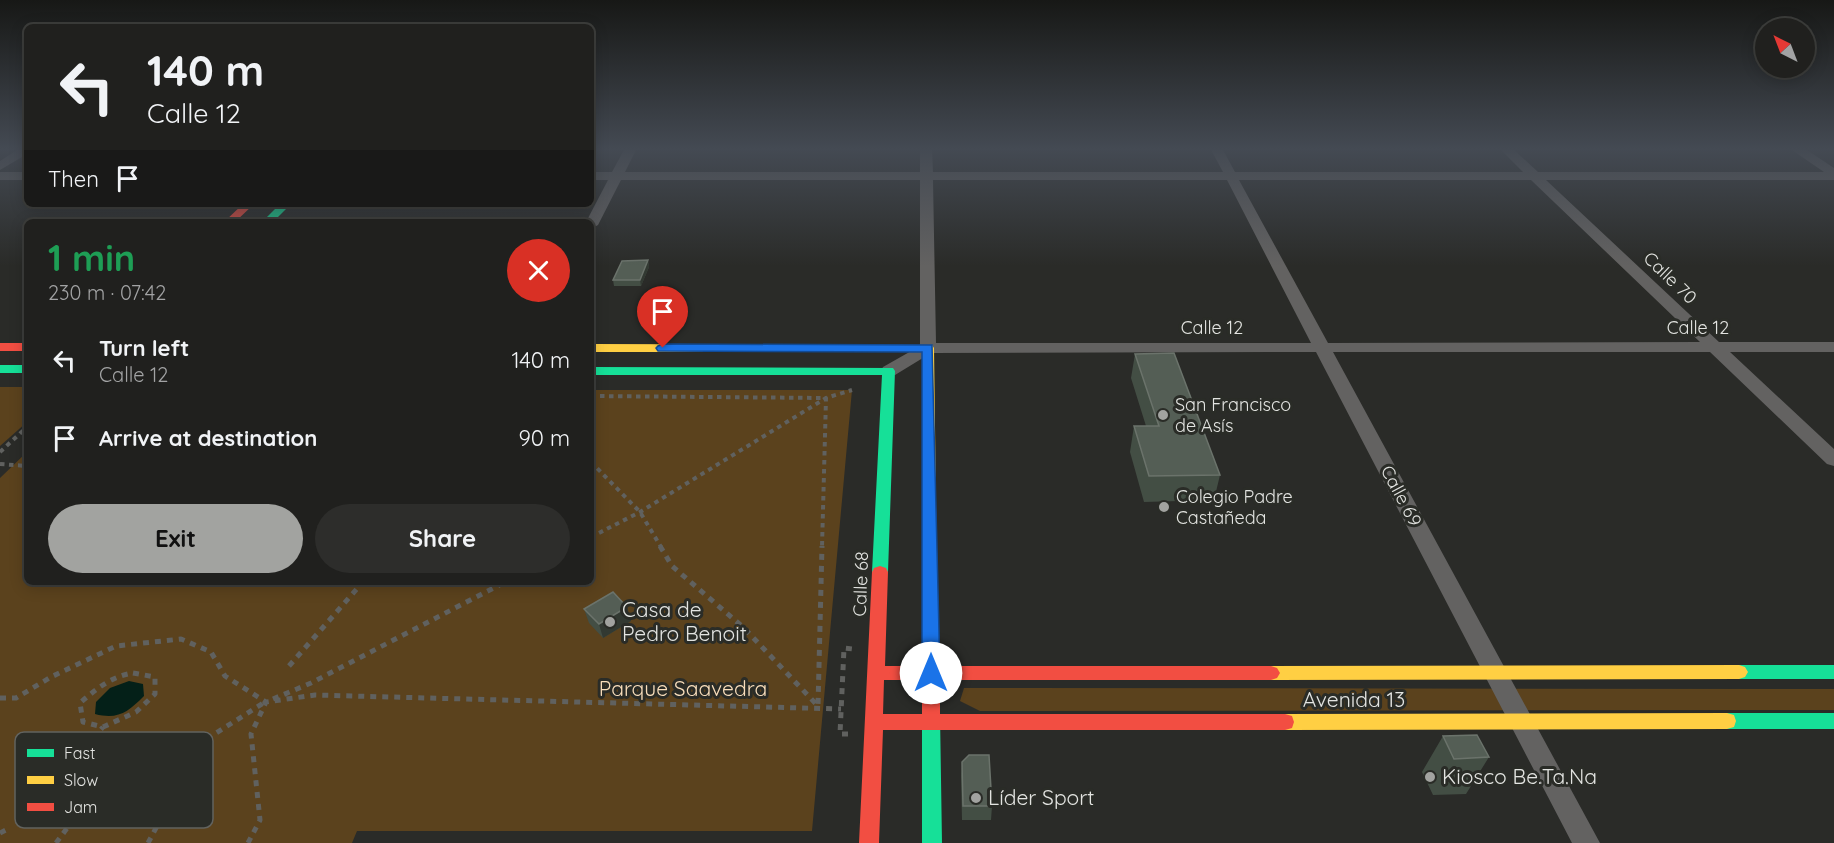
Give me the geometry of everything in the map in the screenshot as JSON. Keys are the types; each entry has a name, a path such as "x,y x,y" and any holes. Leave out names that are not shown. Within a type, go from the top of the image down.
{"main road":[{"path":"232,219 246,207"},
{"path":"270,219 283,207"},
{"path":"0,347 24,347"},
{"name":"Calle 12","path":"594,348 928,348"},
{"path":"928,348 932,843"},
{"path":"0,369 24,369"},
{"path":"594,371 889,371"},
{"name":"Calle 68","path":"869,843 889,371"},
{"name":"Avenida 13","path":"877,673 1834,672"},
{"name":"Avenida 13","path":"875,722 1834,721"}],"street":[{"path":"594,219 610,187"},
{"path":"889,371 928,348 927,187"},
{"name":"Calle 69","path":"1237,187 1586,843"},
{"name":"Calle 70","path":"1547,187 1834,460"},
{"name":"Calle 12","path":"928,348 1834,347"}],"path":[{"path":"594,535 640,512 826,398 860,385"},
{"path":"594,396 826,398"},
{"path":"818,706 826,398"},
{"path":"0,452 24,430"},
{"path":"0,464 24,466"},
{"path":"594,465 640,512 672,566 744,628 818,706 823,709 841,708"},
{"path":"289,666 360,585"},
{"path":"213,735 266,702 311,683 499,585"},
{"path":"0,698 16,698 51,677 116,646 181,639 211,652 225,676 266,702 315,695 818,706"},
{"path":"99,732 103,727 136,712 155,694 155,677 140,670 108,680 80,703 83,722 103,727"},
{"path":"248,843 261,820 251,734 266,702"},
{"path":"56,843 67,828"},
{"path":"148,843 156,828"}],"green space":[{"path":"0,387 24,387 24,425 0,446"},
{"name":"Parque Saavedra","path":"594,390 852,390 812,831 357,831 352,843 0,843 0,478 24,455 24,585 594,585"},
{"path":"964,688 1834,689 1834,710 980,711 960,701"}],"shaded area":[{"path":"129,681 143,684 144,696 138,702 128,710 116,715 95,714 96,702 110,688"}],"building":[{"path":"648,260 640,280 613,280 622,261"},
{"path":"1174,353 1220,475 1149,476 1134,426 1159,426 1135,354"},
{"path":"613,592 627,607 599,624 584,609"},
{"path":"1477,735 1489,757 1454,759 1443,736"},
{"name":"Líder Sport","path":"969,755 989,755 992,806 963,806 962,762"}],"traffic: fast":[{"path":"270,219 283,207"},
{"path":"0,369 24,369"},
{"path":"594,371 889,371 880,572"},
{"path":"1739,672 1834,672"},
{"path":"931,714 932,843"},
{"path":"1727,721 1834,721"}],"traffic: slow":[{"path":"594,348 928,348 929,504"},
{"path":"1271,673 1739,672"},
{"path":"1285,722 1727,721"}],"traffic: jam":[{"path":"232,219 246,207"},
{"path":"0,347 24,347"},
{"path":"929,504 931,714"},
{"path":"869,843 880,572"},
{"path":"877,673 1271,673"},
{"path":"875,722 1285,722"}],"place":[{"name":"San Francisco de Asís","path":"1163,415"},
{"name":"Colegio Padre Castañeda","path":"1164,507"},
{"name":"Casa de Pedro Benoit","path":"610,622"},
{"name":"Kiosco Be.Ta.Na","path":"1430,777"},
{"name":"Líder Sport","path":"976,798"}],"route":[{"path":"663,348 928,348 931,673"}]}
